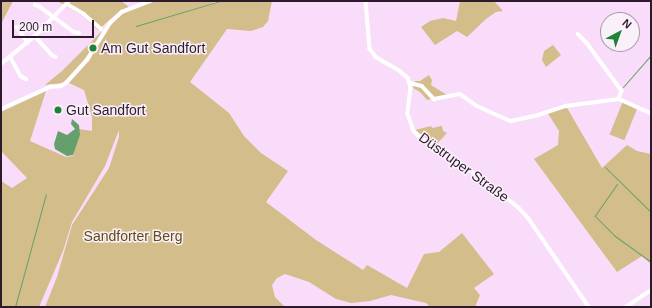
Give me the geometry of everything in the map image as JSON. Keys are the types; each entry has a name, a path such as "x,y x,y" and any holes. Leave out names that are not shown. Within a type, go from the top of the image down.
{"street":[{"path":"1,108 50,87 61,86 66,83 87,60 110,23 122,12 149,1"},
{"path":"366,1 368,9 368,44 372,53 381,61 404,74 410,83 422,86 434,98 460,94 477,106 511,121 535,116 566,106 619,99 651,113"},
{"path":"1,64 11,58 28,43 68,2 101,29"},
{"path":"35,5 39,6 74,32 80,33"},
{"path":"17,27 28,43"},
{"path":"578,34 587,43 622,91 619,99"},
{"path":"35,36 52,55 56,57"},
{"path":"11,58 21,76 26,79"},
{"name":"Düstruper Straße","path":"410,83 408,114 411,124 418,135 482,178 518,207 529,219 589,307"},
{"path":"626,307 651,290"}],"green space":[{"path":"1,1 13,1 1,24"},
{"path":"57,1 121,1 129,7 121,10 98,30 83,16"},
{"name":"Sandforter Berg","path":"151,1 217,1 205,6 221,1 272,1 268,21 263,27 251,31 227,29 190,82 229,113 244,136 261,153 288,171 266,202 316,240 363,270 367,265 407,288 424,254 439,252 462,233 494,274 474,288 480,295 475,307 430,307 426,303 391,295 370,301 351,303 336,299 309,282 285,274 277,278 272,285 275,297 285,307 45,307 57,277 72,225 109,168 119,137 119,130 105,166 72,222 63,251 39,307 1,307 1,181 12,188 27,178 1,151 1,112 46,91 30,141 66,157 73,156 79,129 92,131 92,117 84,90 69,83 89,61 110,23 122,12"},
{"path":"460,1 494,1 503,11 496,12 486,19 467,37 457,31 435,45 421,27 430,21 443,18 456,21"},
{"path":"104,29 85,59 71,77 62,83 45,85 62,71"},
{"path":"553,45 561,55 546,67 542,60 544,51"},
{"path":"429,75 432,80 431,85 447,95 427,100 420,92 413,88 415,81 420,81"},
{"path":"623,101 638,107 624,140 610,134"},
{"path":"566,106 602,168 627,145 637,151 651,154 651,264 642,256 617,272 534,159 558,145 559,131 547,112"},
{"path":"431,126 432,128 442,126 443,131 447,133 436,145 415,130"}],"shaded area":[{"path":"72,119 79,125 80,135 73,155 67,156 55,149 54,144 58,131 67,135 75,129 71,124"}],"waterway":[{"path":"136,26 220,1"},
{"path":"623,87 651,55"},
{"path":"605,167 651,212"},
{"path":"617,184 595,216 615,236 651,262"},
{"path":"15,307 46,194"}],"place":[{"name":"Am Gut Sandfort","path":"93,48"},
{"name":"Gut Sandfort","path":"58,110"}]}
